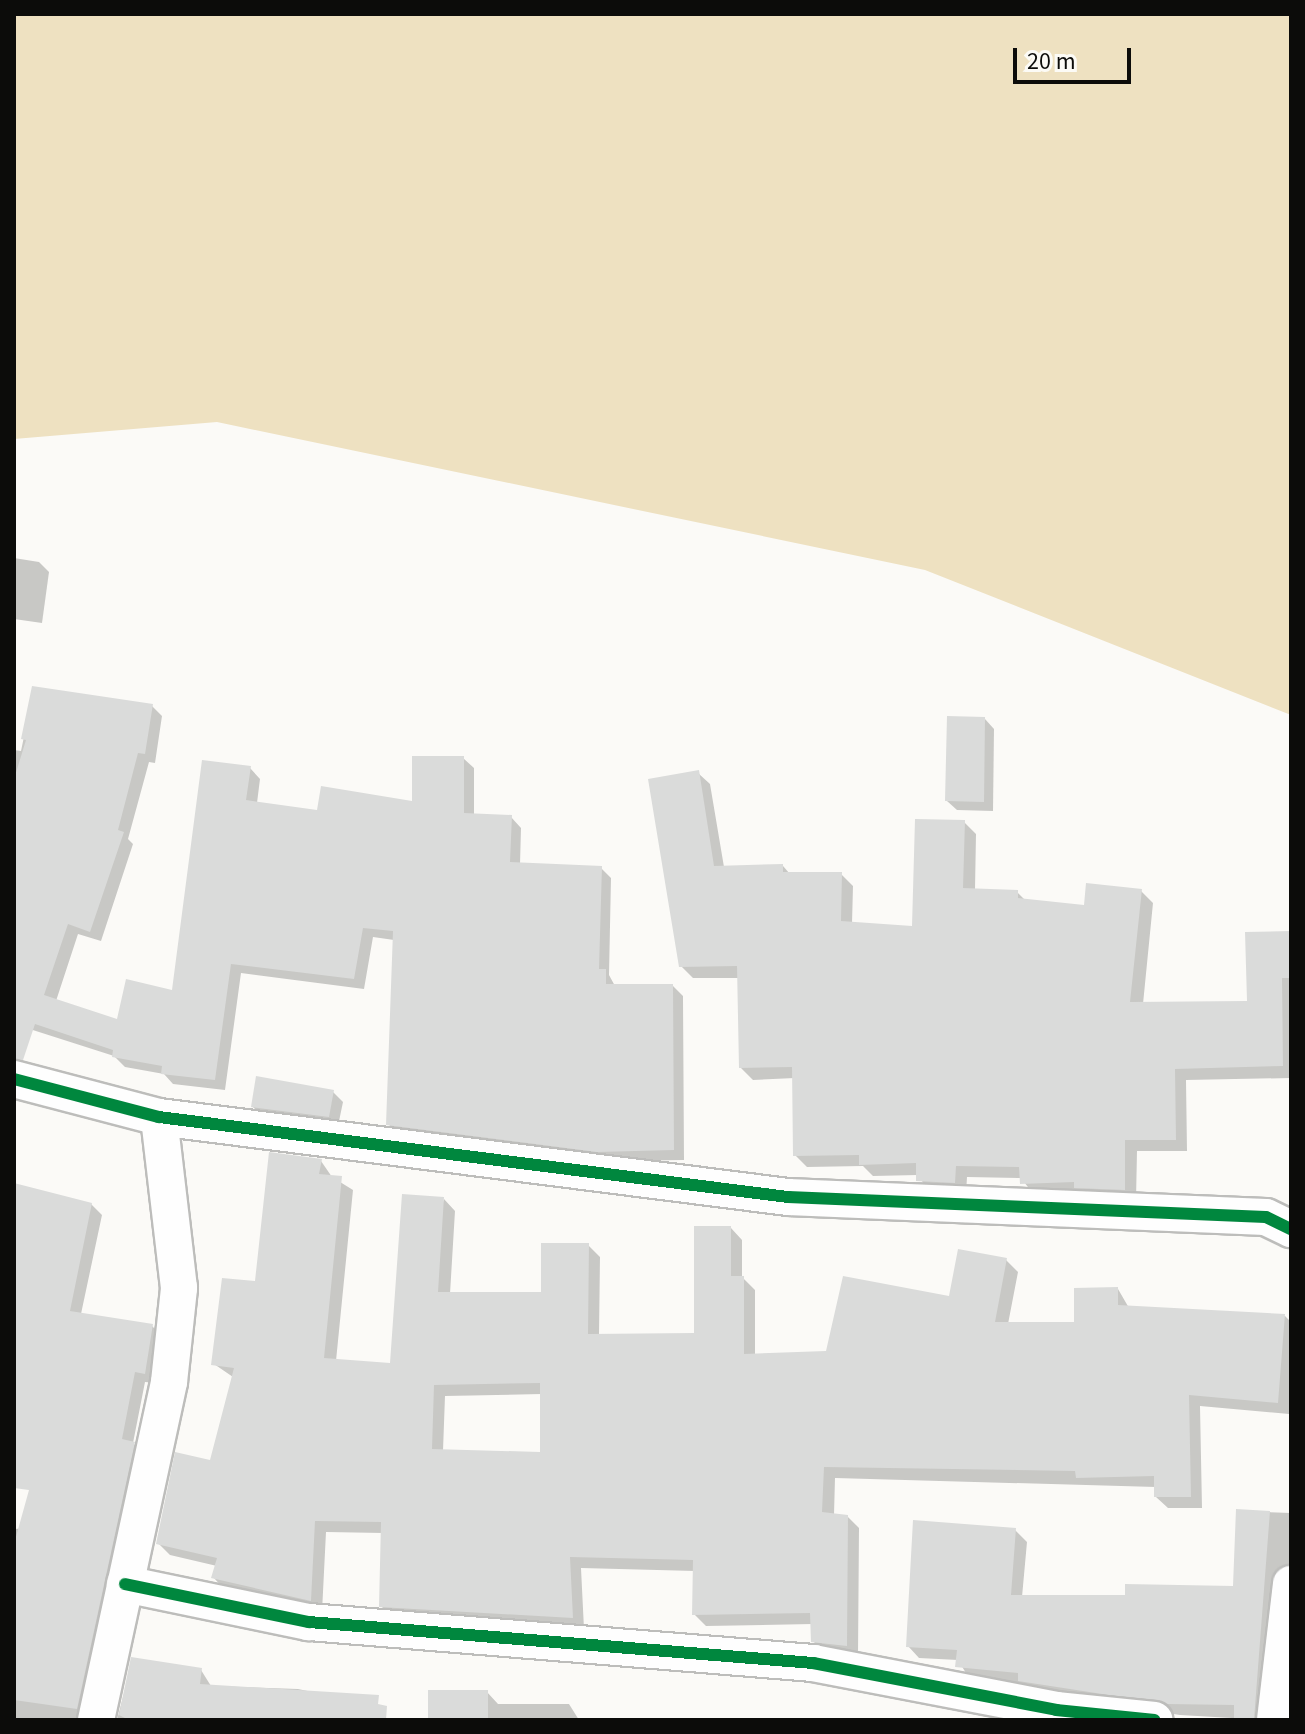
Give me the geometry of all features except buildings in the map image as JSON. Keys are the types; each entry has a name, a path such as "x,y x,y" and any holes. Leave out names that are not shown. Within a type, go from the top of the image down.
{"street":[{"path":"14,1079 159,1117 788,1197 1266,1217 1291,1229"},
{"path":"96,1720 169,1382 179,1288 159,1117"},
{"path":"125,1584 309,1622 813,1663 1056,1710 1154,1720"},
{"path":"1275,1720 1290,1626 1291,1584"}],"shaded area":[{"path":"14,14 1291,14 1291,715 925,570 217,422 14,439"}],"cycle path":[{"path":"14,1079 159,1117 788,1197 1266,1217 1291,1229"},
{"path":"125,1584 309,1622 813,1663 1056,1710 1154,1720"}]}
